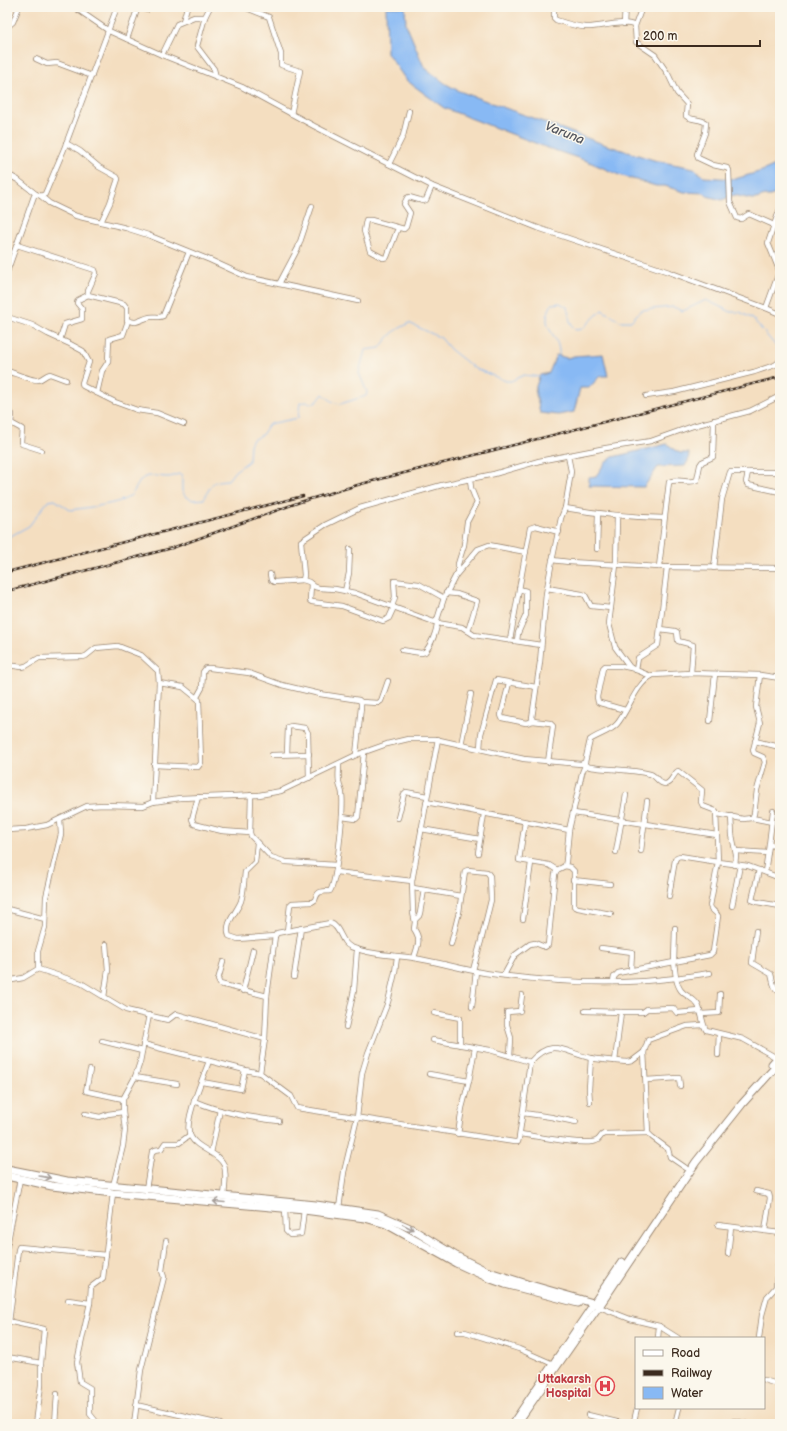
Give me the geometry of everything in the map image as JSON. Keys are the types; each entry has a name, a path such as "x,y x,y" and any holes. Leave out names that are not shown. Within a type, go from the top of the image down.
{"highway":[{"path":"597,1306 686,1168 724,1120 779,1058"},
{"path":"597,1306 704,1151 779,1058"},
{"path":"7,1169 113,1190 146,1189 224,1196 339,1208 378,1214 405,1225 456,1256 486,1271 597,1306"},
{"path":"7,1176 52,1186 113,1190 366,1218 386,1224 456,1263 491,1279 505,1284 597,1306"}],"main road":[{"path":"512,1424 552,1364 597,1306"},
{"path":"519,1423 597,1306"}],"street":[{"path":"7,26 13,22 19,7"},
{"path":"74,7 109,31 162,55 246,88 291,114 432,186 538,228 669,272 780,314"},
{"path":"7,272 32,199 47,191 117,7"},
{"path":"127,39 139,7 147,10 149,10 150,7"},
{"path":"183,21 187,7"},
{"path":"210,7 205,17 197,46 214,69 216,77"},
{"path":"244,7 269,17 281,54 281,64 300,71 291,114"},
{"path":"554,7 554,18 556,20 577,26 597,27 615,24 632,24 635,26"},
{"path":"624,24 625,7"},
{"path":"642,7 635,26 636,42 655,55 668,74 677,94 687,104 686,116 688,118 704,121 706,123 705,133 697,154 698,158 729,170 731,205 739,219 749,214 774,225"},
{"path":"162,55 177,24 197,16 205,17"},
{"path":"36,59 47,64 57,63 92,76"},
{"path":"389,164 401,140 409,111"},
{"path":"66,143 80,151 99,167 118,176 110,203 100,222"},
{"path":"7,174 18,180 49,203 76,216 126,228 190,252 247,277 358,301"},
{"path":"398,228 387,257 383,258 370,251 364,231 366,220 371,220 398,228 406,228 410,213 404,204 407,198 409,197 423,201 426,200 432,186"},
{"path":"279,284 298,248 312,206"},
{"path":"766,308 778,275 778,267 768,243 780,209"},
{"path":"17,245 95,270 96,273 88,291 88,295"},
{"path":"128,321 138,322 148,317 160,318 163,316 190,252"},
{"path":"60,340 65,324 82,319 82,309 77,303 78,300 88,295 124,304 127,308 126,318 128,321 122,335 109,339 108,362 102,371 97,393"},
{"path":"7,317 36,326 84,353 89,362 82,385 85,387 115,402 137,410 153,412 184,424"},
{"path":"646,396 681,390 754,372 775,366 780,361"},
{"path":"7,371 35,380 40,380 47,374 50,374 66,380"},
{"path":"303,580 304,575 301,541 324,525 360,508 442,485 539,461 651,441 693,426 750,411 780,396"},
{"path":"7,411 12,414 11,423 22,429 22,444 41,450"},
{"path":"659,567 669,482 674,480 695,482 698,478 700,465 702,462 713,457 714,420"},
{"path":"533,721 547,588 561,518 565,508 571,471 568,456"},
{"path":"714,568 722,499 728,474 732,471 780,472"},
{"path":"748,472 746,482 748,485 780,492"},
{"path":"458,571 458,564 464,545 467,522 477,503 471,488 470,479"},
{"path":"565,508 617,516 664,518"},
{"path":"597,549 598,514"},
{"path":"617,516 616,565 609,624 614,643 633,669"},
{"path":"510,640 526,552 528,532 532,526 536,526 559,532"},
{"path":"402,650 421,653 424,652 430,643 445,596 458,571 478,549 489,545 526,552"},
{"path":"345,591 349,573 350,549"},
{"path":"552,560 659,567 780,568"},
{"path":"633,669 638,658 658,645 667,567"},
{"path":"270,574 271,580 274,582 303,580 319,588 355,593 430,621 462,627 474,635 541,645"},
{"path":"311,584 310,601 342,606 383,621 389,618 393,607 395,597 394,581 419,584 445,596 457,594 477,601 468,631"},
{"path":"547,588 582,594 585,596 589,604 594,607 612,608"},
{"path":"517,641 518,633 526,615 526,591 519,589"},
{"path":"660,629 677,632 678,641 693,646 691,673"},
{"path":"7,665 22,667 39,658 83,657 96,648 118,646 141,655 158,671 159,683 153,802"},
{"path":"625,710 598,702 597,697 605,666 621,666 651,676"},
{"path":"197,697 203,686 203,672 206,668 249,673 282,685 320,694 355,699 361,702 378,703 381,701 388,681"},
{"path":"565,866 569,830 590,740 613,728 617,724 633,695 651,676 656,674 691,673 760,675 780,678"},
{"path":"710,721 715,674"},
{"path":"752,818 765,762 763,757 754,753 755,741 760,723 756,707 760,675"},
{"path":"480,749 481,734 496,680 536,687"},
{"path":"154,765 198,767 200,765 200,703 197,697 183,687 159,683"},
{"path":"509,683 501,716 502,718 526,723 533,721 550,724 553,726 548,762"},
{"path":"461,744 471,694"},
{"path":"356,755 361,702"},
{"path":"287,754 288,727 304,728 307,731 309,778"},
{"path":"7,830 48,825 88,806 143,806 153,802 198,797 251,795 282,791 356,755 387,744 408,739 438,739 524,759 584,764 590,767 652,774 665,784 668,783 678,771 702,790 702,806 714,809 718,814 718,862 710,906 718,916 713,952 710,955 615,974 613,982"},
{"path":"414,958 419,938 414,929 415,920 413,913 412,881 438,739"},
{"path":"755,741 780,747"},
{"path":"342,817 353,820 358,817 364,752"},
{"path":"272,755 309,754"},
{"path":"287,931 290,905 292,903 312,902 315,900 319,892 330,891 332,889 336,872 342,817 342,793 339,783 339,764"},
{"path":"398,818 404,794 406,792 427,796"},
{"path":"251,795 250,833 257,843 271,857 281,861 336,865"},
{"path":"616,852 626,795"},
{"path":"198,797 192,819 194,824 222,830 250,833"},
{"path":"642,851 647,801"},
{"path":"426,802 569,830"},
{"path":"765,872 773,811"},
{"path":"574,813 718,835"},
{"path":"478,853 484,814"},
{"path":"718,814 772,822"},
{"path":"731,816 732,835 736,851 737,865 732,906"},
{"path":"38,969 38,951 45,927 46,897 61,834 60,819"},
{"path":"525,822 519,860 549,865 558,870"},
{"path":"421,829 480,839"},
{"path":"257,843 255,862 245,872 242,898 228,926 229,936 238,939 275,936 279,932 325,923 334,924 348,946 379,955 414,958 474,971 557,982 613,982 676,978 710,973"},
{"path":"769,845 780,846"},
{"path":"736,851 768,853"},
{"path":"669,896 675,860 680,856 737,865 759,870 780,878"},
{"path":"523,919 531,863"},
{"path":"504,975 515,955 530,944 535,943 545,947 548,945 555,874 558,870 565,866"},
{"path":"565,866 573,869 574,906 611,914"},
{"path":"451,944 459,912 466,872 472,870 487,872 489,874 491,900 474,971 472,1007"},
{"path":"759,870 752,900 780,906"},
{"path":"336,872 412,881"},
{"path":"573,880 610,884"},
{"path":"413,888 461,896"},
{"path":"415,920 420,913 424,890"},
{"path":"7,909 45,919"},
{"path":"294,978 300,928"},
{"path":"675,928 674,962 679,989 697,1004 706,1030 743,1038 779,1058"},
{"path":"756,931 752,963 771,974 774,987 780,992"},
{"path":"260,1073 265,1040 267,996 275,936"},
{"path":"104,997 108,970 106,944"},
{"path":"602,948 632,952 631,970"},
{"path":"346,1027 354,990 357,949"},
{"path":"243,991 253,950"},
{"path":"339,1208 344,1172 357,1118 362,1073 368,1053 388,1002 396,972 397,957"},
{"path":"223,962 218,983 243,991 267,996"},
{"path":"7,981 23,978 38,969 81,983 126,1010 168,1020 176,1014 265,1040"},
{"path":"585,1011 643,1012 646,1009 673,1008 677,1012 719,1013 720,994"},
{"path":"510,1056 511,1038 506,1013 509,1011 520,1011 522,995"},
{"path":"434,1012 460,1018 460,1045"},
{"path":"615,1061 621,1012"},
{"path":"98,1424 90,1414 90,1388 80,1382 77,1362 90,1303 91,1287 102,1280 104,1275 113,1190 125,1130 123,1099 135,1077 149,1015"},
{"path":"686,1168 670,1158 668,1149 648,1133 644,1052 648,1040 687,1026 703,1025"},
{"path":"718,1055 719,1034"},
{"path":"433,1040 490,1050 530,1062"},
{"path":"102,1041 142,1051"},
{"path":"143,1044 260,1073 291,1096 297,1108 514,1142 518,1142 520,1134 530,1062 540,1052 551,1048 557,1048 591,1058 615,1061 632,1061 644,1052"},
{"path":"458,1134 462,1108 470,1081 475,1048"},
{"path":"590,1102 589,1088 591,1058"},
{"path":"209,1061 194,1101 188,1129 190,1135 198,1145 220,1159 224,1166 226,1179 224,1196"},
{"path":"90,1070 86,1091 123,1099"},
{"path":"202,1082 241,1089 245,1070"},
{"path":"429,1074 470,1081"},
{"path":"135,1077 177,1084"},
{"path":"646,1080 679,1078 680,1086"},
{"path":"194,1101 244,1117 278,1121"},
{"path":"211,1154 220,1110"},
{"path":"85,1114 100,1116 123,1112"},
{"path":"523,1113 551,1116 576,1122"},
{"path":"520,1134 577,1142 594,1142 604,1134 648,1133"},
{"path":"146,1189 152,1152 155,1150 161,1150 165,1144 181,1142 190,1135"},
{"path":"7,1246 10,1214 20,1179"},
{"path":"756,1191 769,1194 770,1198 765,1231"},
{"path":"286,1208 286,1231 290,1235 301,1234 304,1210"},
{"path":"718,1225 780,1233"},
{"path":"728,1254 731,1226"},
{"path":"134,1424 141,1370 164,1277 162,1271 166,1241"},
{"path":"759,1337 762,1315 767,1298 776,1287 780,1241"},
{"path":"36,1424 41,1385 44,1329 8,1321 19,1247 106,1255"},
{"path":"68,1300 90,1303"},
{"path":"597,1306 630,1319 659,1326 676,1337"},
{"path":"658,1337 659,1326"},
{"path":"458,1332 465,1332 519,1349 552,1364"},
{"path":"7,1357 41,1363"},
{"path":"765,1380 780,1385"},
{"path":"55,1424 57,1394"},
{"path":"136,1405 220,1424"},
{"path":"631,1424 634,1420 637,1409"},
{"path":"675,1424 679,1409"},
{"path":"588,1416 625,1424"},
{"path":"734,1421 747,1424"}],"water":[{"name":"Varuna","path":"386,7 405,7 406,24 424,67 446,84 459,91 606,145 657,161 694,168 704,177 735,179 762,171 780,163 780,192 756,199 734,195 722,200 707,196 704,193 684,192 665,186 656,186 619,175 587,161 548,148 444,108 406,80 387,53"},
{"path":"603,354 608,376 600,376 589,388 580,388 574,412 558,415 540,413 535,389 540,375 549,373 556,355 567,358 574,356"},
{"path":"667,444 680,453 689,453 688,461 685,466 658,467 644,487 589,486 589,477 596,476 605,463 613,457"}],"waterway":[{"path":"559,355 557,341 548,326 547,320 552,304 560,303 567,307 570,322 576,330 582,329 602,310 620,321 631,321 641,310 673,307 683,311 706,300 731,312 740,312 753,319 780,351"},
{"path":"7,538 29,526 48,501 55,500 70,510 111,503 126,499 130,496 143,478 149,476 170,477 178,474 182,475 182,491 186,497 193,500 204,499 212,484 218,481 228,480 235,471 249,461 250,445 252,440 262,435 269,424 298,418 300,403 314,403 323,394 333,402 340,404 366,396 367,392 359,373 365,350 380,348 392,334 409,323 441,338 450,349 474,368 506,381 511,381 524,375 540,377"}],"railway":[{"path":"7,591 172,548 300,502 361,484 780,377"},
{"path":"7,572 303,496"}],"place":[{"name":"Uttakarsh Hospital","path":"605,1386"}]}
